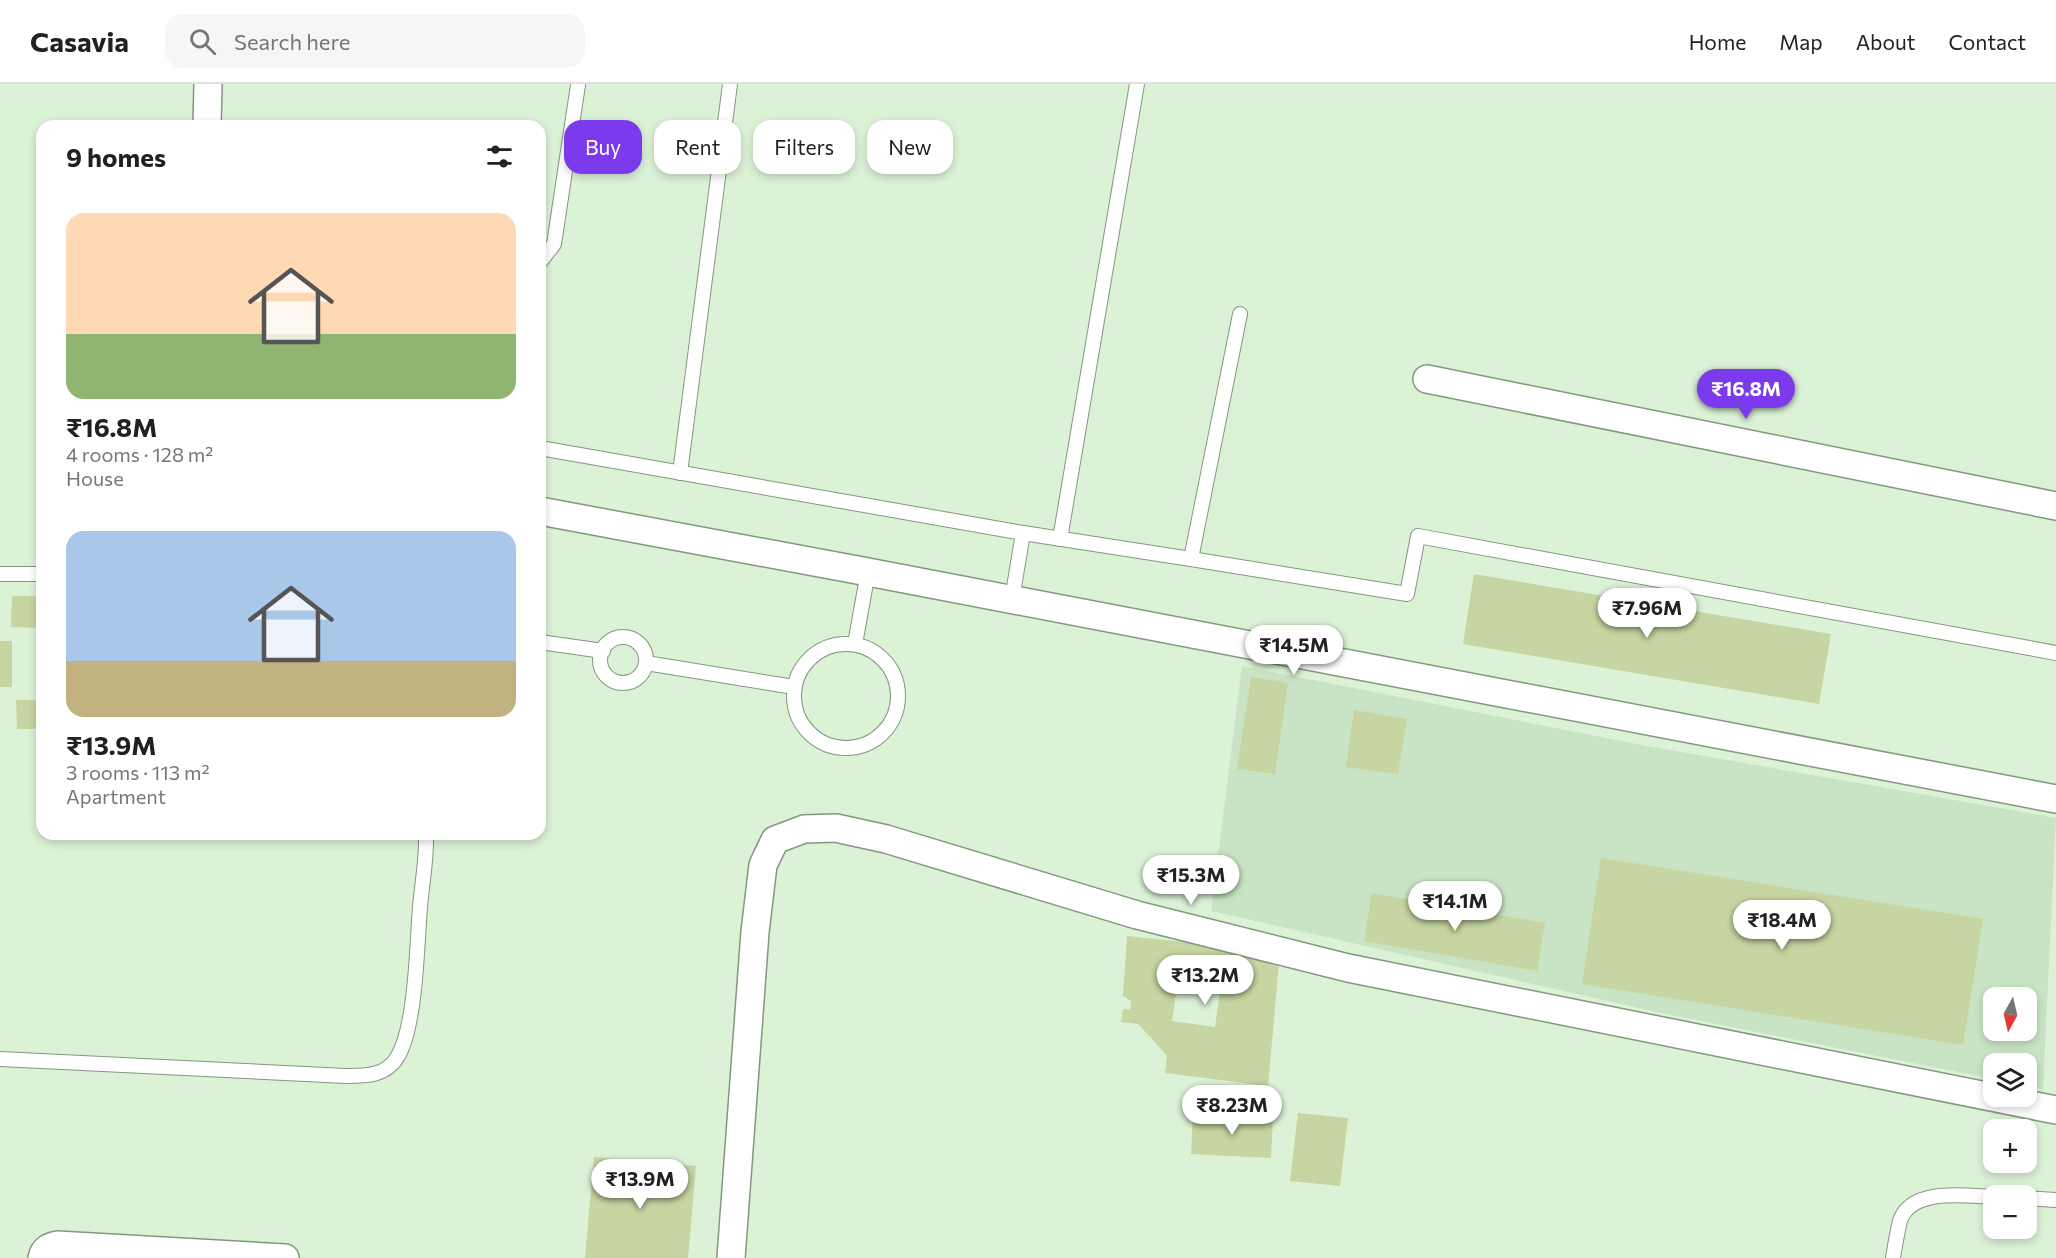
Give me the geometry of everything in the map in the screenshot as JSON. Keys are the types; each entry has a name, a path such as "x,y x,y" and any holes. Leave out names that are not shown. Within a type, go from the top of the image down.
{"street":[{"path":"207,120 208,84"},
{"path":"1427,379 2056,506"},
{"path":"546,512 2056,799"},
{"path":"731,1258 755,932 763,865 775,840 804,829 836,828 885,839 1137,915 1348,968 2056,1110"},
{"path":"42,1258 48,1248 57,1245 285,1258"}],"lane":[{"path":"680,473 730,84"},
{"path":"1060,539 1137,84"},
{"path":"546,254 554,244 578,85"},
{"path":"1191,559 1240,314"},
{"path":"546,449 1023,533 1407,594 1418,536 2056,653"},
{"path":"1012,599 1023,533"},
{"path":"855,644 868,572"},
{"path":"0,574 36,574"},
{"path":"615,639 632,639 641,646 646,663 642,674 626,683 614,681 602,668 603,651 615,639"},
{"path":"546,643 603,651"},
{"path":"838,644 855,644 877,654 893,672 898,688 898,704 893,719 884,733 870,742 855,747 838,747 823,742 809,733 799,719 794,687 809,659 822,649 838,644"},
{"path":"646,663 794,687"},
{"path":"0,1059 346,1076 371,1076 386,1069 398,1057 406,1037 412,995 425,840"},
{"path":"1893,1258 1901,1219 1909,1206 1925,1198 1942,1195 1983,1197"},
{"path":"2037,1199 2056,1200"}],"shaded area":[{"path":"1242,666 1642,745 2056,818 2043,1089 2037,1088 2037,1053 1983,1053 1983,1077 1661,1013 1211,911"}],"building":[{"path":"1474,574 1831,634 1819,704 1463,644"},
{"path":"12,596 36,596 36,628 11,627"},
{"path":"0,641 12,641 12,687 0,687"},
{"path":"1251,677 1288,683 1275,774 1237,769"},
{"path":"16,700 36,700 36,729 17,729"},
{"path":"1354,710 1407,719 1398,774 1346,767"},
{"path":"1601,858 1983,919 1963,1045 1582,984"},
{"path":"1372,893 1545,923 1537,971 1364,941"},
{"path":"1127,936 1280,952 1268,1086 1165,1073 1167,1056 1138,1024 1121,1022 1123,1009 1130,1010 1131,1001 1123,996","holes":["1178,979 1221,985 1215,1027 1172,1021"]},
{"path":"1298,1113 1348,1118 1340,1186 1290,1181"},
{"path":"1193,1114 1273,1118 1271,1158 1191,1154"},
{"path":"594,1157 696,1166 688,1258 585,1258"}]}
